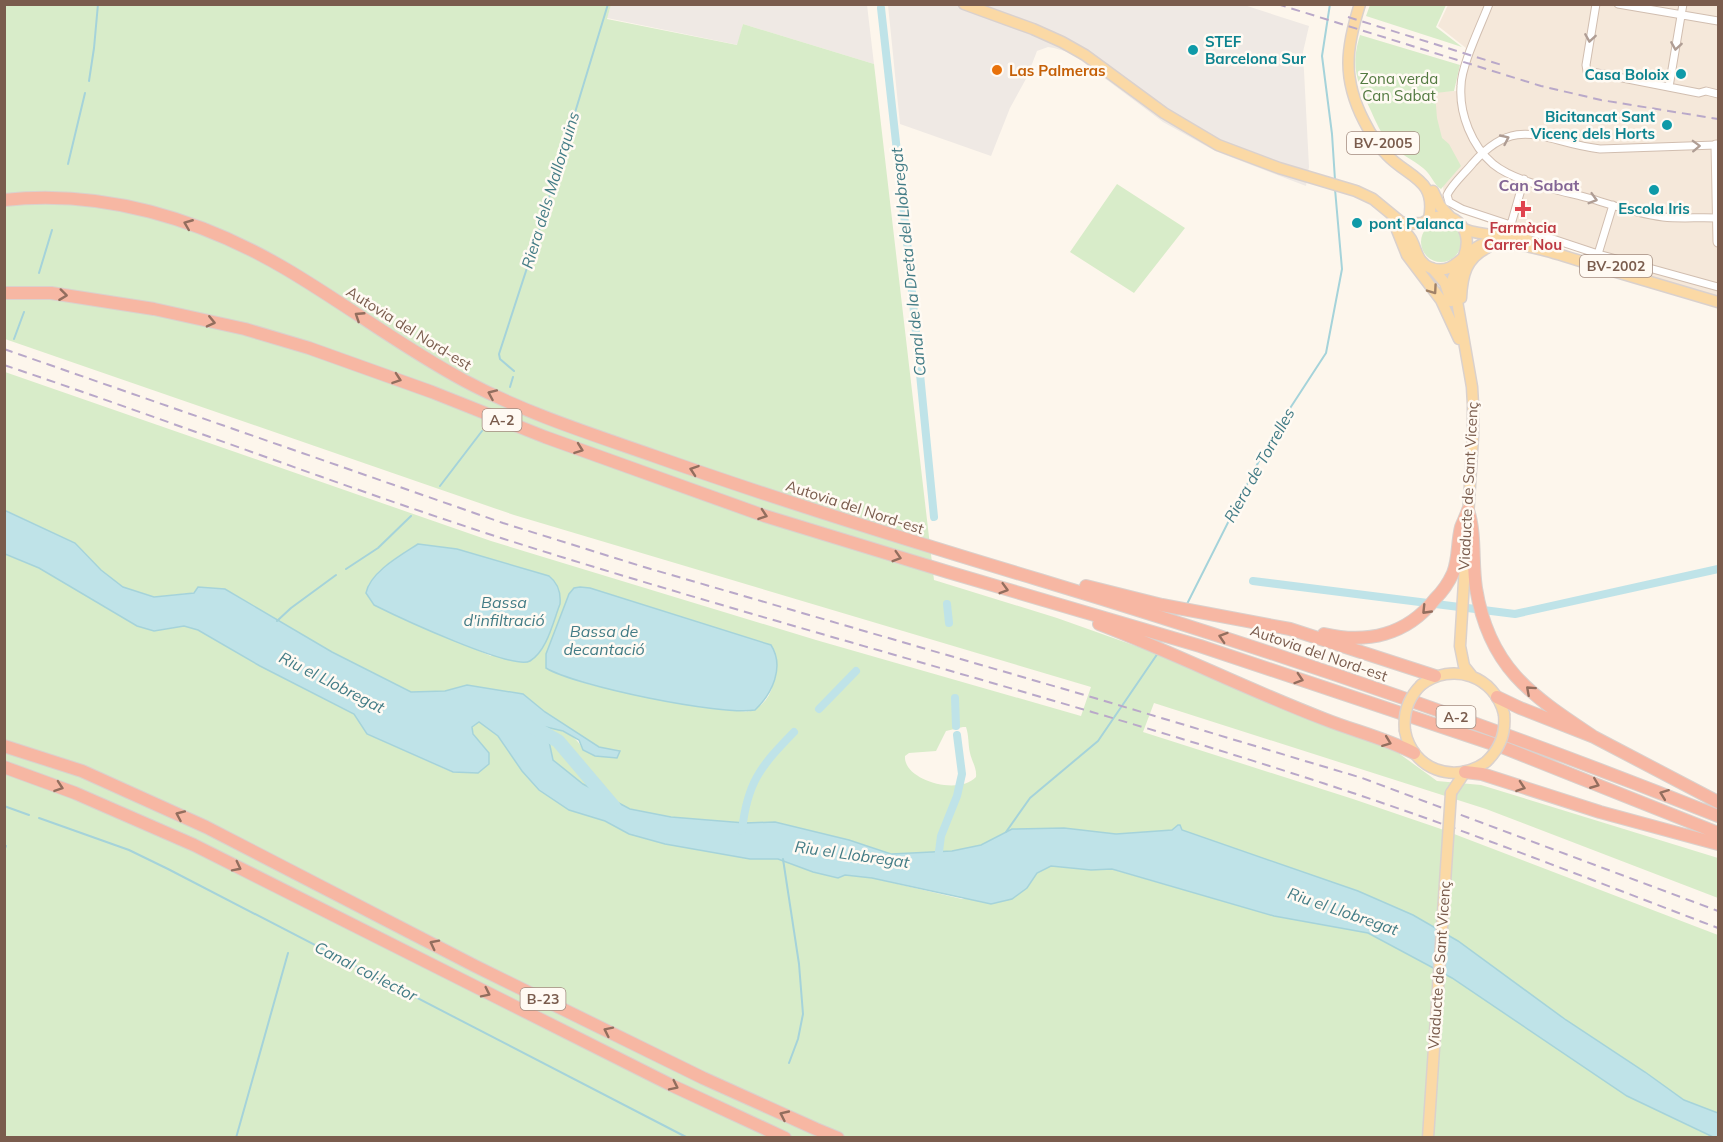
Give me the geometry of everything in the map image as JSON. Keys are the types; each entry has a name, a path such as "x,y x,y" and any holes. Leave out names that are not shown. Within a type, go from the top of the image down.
{"highway":[{"name":"Autovia del Nord-est","path":"4,200 29,197 70,198 162,213 248,248 288,270 426,359 469,383 584,431 705,474 970,560 1191,627 1382,690 1616,775 1719,816"},
{"name":"A-2","path":"4,293 51,293 137,306 245,329 407,383 556,441 765,516 1081,611 1093,621 1145,635"},
{"path":"1038,579 1080,585 1162,605 1290,629 1356,639 1378,636 1401,629 1428,608 1445,585 1456,562 1461,527 1468,510"},
{"path":"1468,510 1473,527 1470,587 1493,644 1507,666 1524,686 1546,705 1594,737"},
{"path":"1290,629 1440,675"},
{"name":"Autovia del Nord-est","path":"1145,635 1183,641 1502,747 1719,833"},
{"path":"1145,635 1176,654 1324,719 1414,753"},
{"path":"1497,697 1594,737 1719,802"},
{"name":"B-23","path":"4,744 82,771 206,827 476,966 703,1078 838,1137"},
{"name":"B-23","path":"4,767 75,793 194,845 673,1086 785,1137"},
{"path":"1465,772 1482,774 1600,812 1719,844"}],"main road":[{"path":"964,4 1062,42 1164,113 1207,139 1253,159 1356,191 1407,224 1439,216 1451,218"},
{"name":"BV-2005","path":"1360,4 1349,48 1347,71 1352,92 1372,137 1386,155 1418,179 1428,191 1432,206 1426,221"},
{"name":"BV-2005","path":"1349,48 1356,91 1379,138 1395,156 1426,179 1440,206 1451,218"},
{"path":"1367,196 1407,234 1418,257 1432,268"},
{"name":"BV-2002","path":"1451,218 1464,229 1479,234 1517,237 1719,296"},
{"path":"1414,246 1415,235 1426,221"},
{"path":"1393,222 1407,255 1441,300 1467,359"},
{"path":"1462,259 1468,239 1464,229"},
{"name":"BV-2002","path":"1432,268 1449,268 1478,245 1485,242 1502,242 1551,252 1719,302"},
{"path":"1461,328 1462,283 1466,268 1480,252 1502,242"},
{"name":"Viaducte de Sant Vicenç","path":"1462,259 1453,278 1473,405 1468,510"},
{"name":"Viaducte de Sant Vicenç","path":"1432,268 1442,278 1448,289 1461,328"},
{"name":"Viaducte de Sant Vicenç","path":"1460,646 1453,662 1440,675 1421,685 1408,703 1404,720 1404,731 1414,753 1425,764 1439,771 1454,773 1465,772 1486,762 1501,741 1504,728 1504,714 1497,697 1484,682 1472,676 1464,666 1460,646 1461,622 1470,587"},
{"path":"1440,675 1458,673 1472,676"},
{"name":"Viaducte de Sant Vicenç","path":"1439,771 1451,794"},
{"name":"Viaducte de Sant Vicenç","path":"1428,1137 1451,794 1465,772"}],"street":[{"path":"1489,4 1462,78 1461,103 1467,123 1482,153 1499,168 1524,179 1613,205 1662,217 1717,218"},
{"path":"1596,4 1587,70 1699,93 1706,91 1719,94"},
{"path":"1618,4 1719,21"},
{"path":"1669,87 1683,4"},
{"path":"1719,242 1717,145 1600,149 1517,133 1502,138 1482,153 1447,195 1449,202 1454,205 1509,225 1598,254 1719,288"},
{"path":"1509,225 1524,179"},
{"path":"1598,254 1613,205"}],"shaded area":[{"path":"1241,4 1309,26 1303,52 1309,167 1306,186 1215,151 1163,122 1071,53 1048,47 1037,51 1027,77 1010,108 991,156 900,124 888,5"},
{"path":"611,5 867,5 874,64 743,24 738,45 607,18"},
{"path":"1448,5 1718,5 1718,303 1591,254 1494,225 1454,209 1444,199 1440,143 1429,92 1458,91 1466,48 1438,26"}],"green space":[{"path":"5,5 611,5 607,19 737,45 743,24 874,64 934,580 1057,618 1178,661 1397,752 1437,781 1481,785 1718,858 1718,898 1486,809 1154,703 1143,732 1441,829 1718,935 1718,1113 1684,1100 1566,1020 1458,941 1413,915 1358,891 1173,830 1116,834 1064,828 1012,829 981,845 952,851 891,854 849,840 775,822 745,823 671,817 630,809 583,784 553,760 546,726 577,740 583,750 619,751 599,747 545,712 523,694 467,685 445,691 411,692 332,652 225,589 154,597 123,587 101,570 75,543 5,510 5,372 491,541 816,640 1081,716 1091,687 514,515 5,339","holes":["418,544 457,549 549,576 491,656 374,605 366,593 379,571","574,588 590,588 675,615 775,651 773,686 770,694 759,707 750,711 739,711 632,694 573,679 546,654 569,594","966,727 976,774 976,777 968,783 957,785 933,783 913,772 907,765 905,756 909,753 936,751 946,731"]},
{"path":"1370,5 1446,5 1436,27 1462,47 1366,16"},
{"name":"Zona verda Can Sabat","path":"1360,35 1460,65 1454,91 1435,93 1437,118 1442,138 1449,144 1461,166 1441,189 1423,168 1393,147 1379,128 1356,74 1355,66"},
{"path":"1117,184 1185,228 1134,293 1070,252"},
{"path":"1441,222 1455,228 1461,242 1455,256 1441,262 1427,256 1421,242 1427,228"},
{"path":"4,554 39,568 137,626 154,631 184,626 198,630 260,666 354,714 367,734 452,772 478,773 489,753 473,734 472,727 479,721 498,736 522,771 540,790 569,810 605,821 629,834 749,859 778,859 813,872 838,878 845,875 872,878 962,899 1027,888 1037,873 1051,866 1091,870 1111,869 1274,916 1368,933 1452,978 1627,1096 1713,1137 5,1137"}],"water":[{"path":"4,510 75,543 101,570 123,587 154,597 194,593 198,587 225,589 332,652 411,692 445,691 467,685 523,694 545,712 599,747 620,751 617,758 595,756 583,750 579,740 563,731 546,727 553,760 583,784 630,809 671,817 745,823 775,822 849,840 891,854 952,851 981,845 1012,829 1064,828 1116,834 1172,830 1180,825 1182,830 1358,891 1413,915 1458,941 1566,1020 1684,1100 1718,1113 1718,1137 1713,1137 1627,1096 1452,978 1368,933 1274,916 1112,869 1091,870 1051,866 1037,873 1027,888 1012,899 991,904 872,878 845,875 838,878 813,872 778,859 750,859 665,844 629,834 605,821 569,810 539,790 522,771 498,736 479,722 472,727 473,734 489,753 489,764 478,773 453,772 367,734 354,714 260,666 198,630 184,626 154,631 137,626 39,568 5,554"},
{"name":"Bassa d'infiltració","path":"418,544 457,549 549,576 558,588 560,604 549,636 536,656 530,661 519,662 479,651 374,605 366,593 373,578 387,565"},
{"name":"Bassa de decantació","path":"574,588 590,588 771,645 775,653 777,671 767,696 755,710 737,711 712,708 616,691 546,668 546,654 569,594"}],"waterway":[{"path":"89,81 98,4"},
{"name":"Riera dels Mallorquins","path":"514,371 500,359 499,354 608,4"},
{"name":"Riera de Torrelles","path":"1330,4 1322,56 1332,134 1335,180"},
{"name":"Canal de la Dreta del Llobregat","path":"881,8 934,517"},
{"path":"68,164 85,93"},
{"name":"Riera de Torrelles","path":"1187,604 1270,439 1326,353 1342,269 1335,189"},
{"path":"39,273 52,230"},
{"path":"14,339 24,312"},
{"name":"Riera dels Mallorquins","path":"510,387 513,377"},
{"name":"Riera dels Mallorquins","path":"440,486 482,431"},
{"name":"Riera dels Mallorquins","path":"346,569 378,548 411,516"},
{"path":"1253,581 1515,614 1718,569"},
{"name":"Riera dels Mallorquins","path":"277,621 336,575"},
{"name":"Canal de la Dreta del Llobregat","path":"947,604 949,623"},
{"name":"Riera de Torrelles","path":"1006,832 1030,798 1098,741 1158,653"},
{"name":"Canal de la Dreta del Llobregat","path":"819,709 856,671"},
{"name":"Canal de la Dreta del Llobregat","path":"955,698 956,726"},
{"name":"Riu el Llobregat","path":"533,727 558,741 614,807"},
{"name":"Canal de la Dreta del Llobregat","path":"742,831 744,814 752,787 764,765 794,732"},
{"name":"Canal de la Dreta del Llobregat","path":"938,859 941,836 957,796 962,774 957,735"},
{"name":"Canal col·lector","path":"4,806 29,815"},
{"name":"Canal col·lector","path":"39,818 129,850 168,869 688,1138"},
{"path":"4,851 6,846"},
{"path":"783,859 799,964 803,1014 798,1039 789,1063"},
{"path":"236,1138 288,953"}],"railway":[{"path":"1277,4 1541,86 1601,100 1718,119"},
{"path":"1348,17 1505,66"},
{"path":"4,349 503,523 644,567 1362,778 1718,911"},
{"path":"4,365 501,538 714,603 1035,695 1353,793 1491,842 1718,928"}],"place":[{"name":"STEF Barcelona Sur","path":"1193,50"},
{"name":"Las Palmeras","path":"997,70"},
{"name":"Casa Boloix","path":"1681,74"},
{"name":"Bicitancat Sant Vicenç dels Horts","path":"1667,125"},
{"name":"Escola Iris","path":"1654,190"},
{"name":"Farmàcia Carrer Nou","path":"1523,209"},
{"name":"pont Palanca","path":"1357,223"}],"district":[{"name":"Can Sabat","path":"1539,185"}]}
